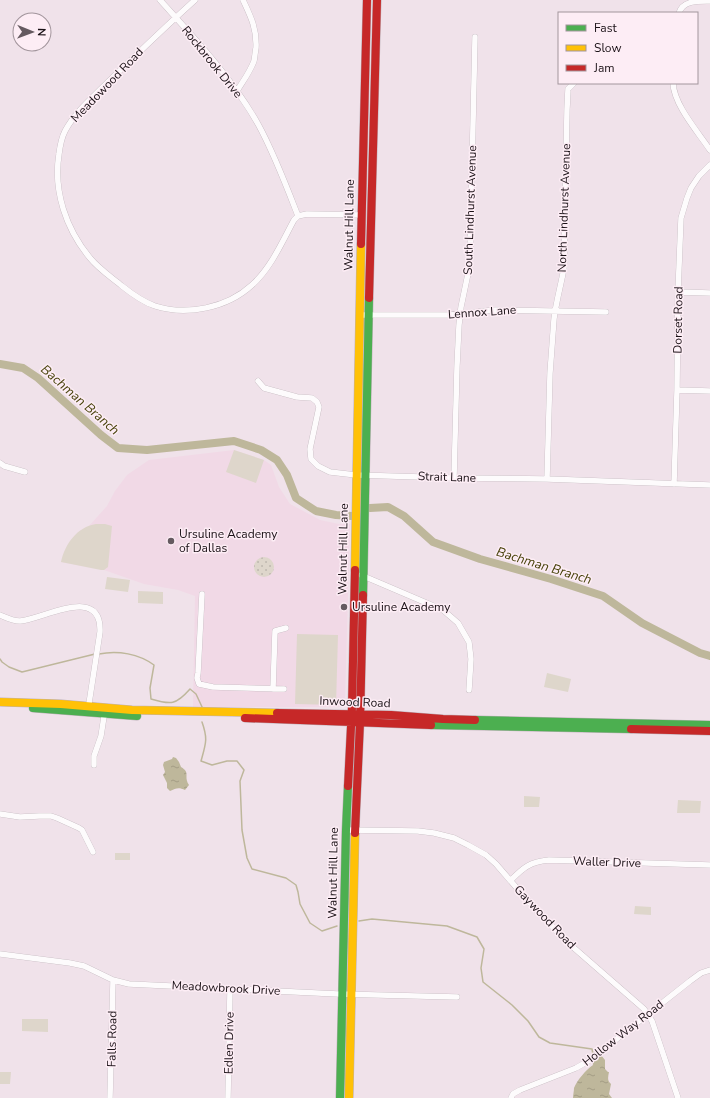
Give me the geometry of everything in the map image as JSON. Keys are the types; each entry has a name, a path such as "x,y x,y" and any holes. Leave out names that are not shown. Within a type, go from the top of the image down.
{"main road":[{"name":"Walnut Hill Lane","path":"349,1098 356,718 353,632 367,0"},
{"name":"Walnut Hill Lane","path":"340,1098 346,830 356,718 364,576 365,475 377,0"},
{"path":"365,99 374,99"},
{"path":"362,215 371,215"},
{"path":"353,632 362,632"},
{"name":"Inwood Road","path":"0,702 18,705 88,709 123,716 169,714 674,727 710,725"},
{"name":"Inwood Road","path":"0,707 18,705"},
{"name":"Inwood Road","path":"674,727 710,731"}],"street":[{"name":"Rockbrook Drive","path":"160,0 237,91 257,123 298,216"},
{"name":"Meadowood Road","path":"195,0 142,48 82,108 64,132 57,172 59,194 63,209 74,234 89,257 98,266 146,303 179,310 198,309 214,306 230,300 252,286 274,258 294,220 298,216"},
{"path":"237,91 255,59 256,47 256,33 252,17 244,0"},
{"path":"679,12 680,9 686,4 693,1 710,1"},
{"name":"South Lindhurst Avenue","path":"454,478 460,314 467,282 470,256 475,37"},
{"name":"North Lindhurst Avenue","path":"547,479 550,373 555,310 564,268 568,90 573,84"},
{"path":"672,84 675,96 682,110 710,150"},
{"name":"Dorset Road","path":"674,484 681,218 691,188 710,164"},
{"path":"298,216 307,214 362,215"},
{"path":"678,292 710,293"},
{"name":"Lennox Lane","path":"359,315 460,314 495,310 606,312"},
{"name":"Strait Lane","path":"258,381 264,388 297,397 312,398 317,402 318,407 310,448 311,459 318,466 330,472 356,475 547,479 710,485"},
{"path":"677,390 710,391"},
{"path":"0,463 4,466 25,472"},
{"path":"355,572 443,610 458,623 469,642 471,658 470,690"},
{"path":"202,594 198,673 196,678 199,684 213,687 284,689"},
{"path":"0,614 10,620 21,621 78,606 89,608 97,615 100,625 98,648 88,709"},
{"path":"273,689 275,631 286,628"},
{"path":"94,765 94,756 101,736 104,711"},
{"path":"0,814 20,817 39,816 57,818 82,830 93,852"},
{"name":"Gaywood Road","path":"346,830 418,831 444,835 468,844 486,855 511,880 532,906 566,941 648,1014 652,1021 678,1098"},
{"name":"Waller Drive","path":"511,880 523,868 549,860 710,865"},
{"name":"Meadowbrook Drive","path":"0,954 70,962 84,966 113,980 128,984 342,994 457,997"},
{"name":"Hollow Way Road","path":"511,1098 517,1091 576,1068 590,1060 690,981 710,970"},
{"name":"Falls Road","path":"110,1098 113,980"},
{"name":"Edlen Drive","path":"228,1098 230,989"}],"shaded area":[{"path":"234,450 264,460 271,465 279,487 290,504 320,520 339,524 350,524 345,700 339,707 193,707 195,596 178,590 144,584 104,570 61,562 65,551 74,536 89,526 107,506 115,491 127,475 149,460"},
{"path":"234,450 264,460 256,483 226,472"},
{"path":"96,524 112,526 108,567 101,570 61,562 65,549 73,537 83,529"},
{"path":"264,557 271,560 274,567 271,574 264,577 257,574 254,567 257,560"},
{"path":"107,577 130,580 128,592 105,589"},
{"path":"138,591 163,592 163,604 138,603"},
{"path":"297,634 338,635 336,705 295,704"},
{"path":"547,673 571,679 568,692 544,687"},
{"path":"524,796 540,797 539,807 524,807"},
{"path":"678,800 701,801 700,813 677,813"},
{"path":"115,853 130,853 130,860 115,860"},
{"path":"635,906 651,907 651,915 634,914"},
{"path":"22,1019 48,1019 48,1032 22,1031"},
{"path":"0,1072 11,1072 10,1084 0,1084"}],"water":[{"path":"173,757 176,758 181,767 186,771 187,782 189,785 185,790 178,788 170,791 167,788 167,783 163,775 165,772 163,765 164,762 172,759"},
{"path":"597,1050 605,1060 605,1069 609,1072 608,1080 611,1084 609,1094 612,1098 573,1098 575,1085 582,1075 593,1065 591,1054"}],"waterway":[{"name":"Bachman Branch","path":"0,364 23,368 38,378 101,435 118,448 147,450 234,441 261,450 277,460 287,475 296,498 316,511 336,515 352,516"},
{"name":"Bachman Branch","path":"370,508 388,507 404,516 433,542 480,559 551,579 603,596 642,623 700,653 710,656"},
{"path":"99,654 114,652 128,654 148,661 154,665 150,688 151,699 168,703 177,701 190,689 196,694 203,709"},
{"path":"0,659 9,667 22,672 95,654"},
{"path":"202,722 206,741 201,761 212,765 227,761 237,761 244,770 240,781 242,830 247,858 252,869 286,878 296,885 300,904 310,923 322,931 337,926"},
{"path":"359,921 372,919 447,926 477,937 484,949 481,968 483,982 512,1005 528,1021 539,1037 550,1043 592,1049 593,1054"}],"traffic: fast":[{"path":"363,595 369,298"},
{"path":"33,708 137,716"},
{"path":"475,720 710,725"},
{"path":"431,725 631,729"},
{"path":"340,1098 348,786"}],"traffic: slow":[{"path":"355,570 361,244"},
{"path":"0,702 61,704 132,710 277,713"},
{"path":"349,1098 355,833"}],"traffic: jam":[{"path":"361,244 367,0"},
{"path":"369,298 377,0"},
{"path":"348,786 352,707 355,570"},
{"path":"355,833 360,722 363,595"},
{"path":"277,713 391,715 475,720"},
{"path":"245,718 431,725"},
{"path":"631,729 710,731"}],"place":[{"name":"Ursuline Academy of Dallas","path":"171,541"},
{"name":"Ursuline Academy","path":"344,607"}]}
